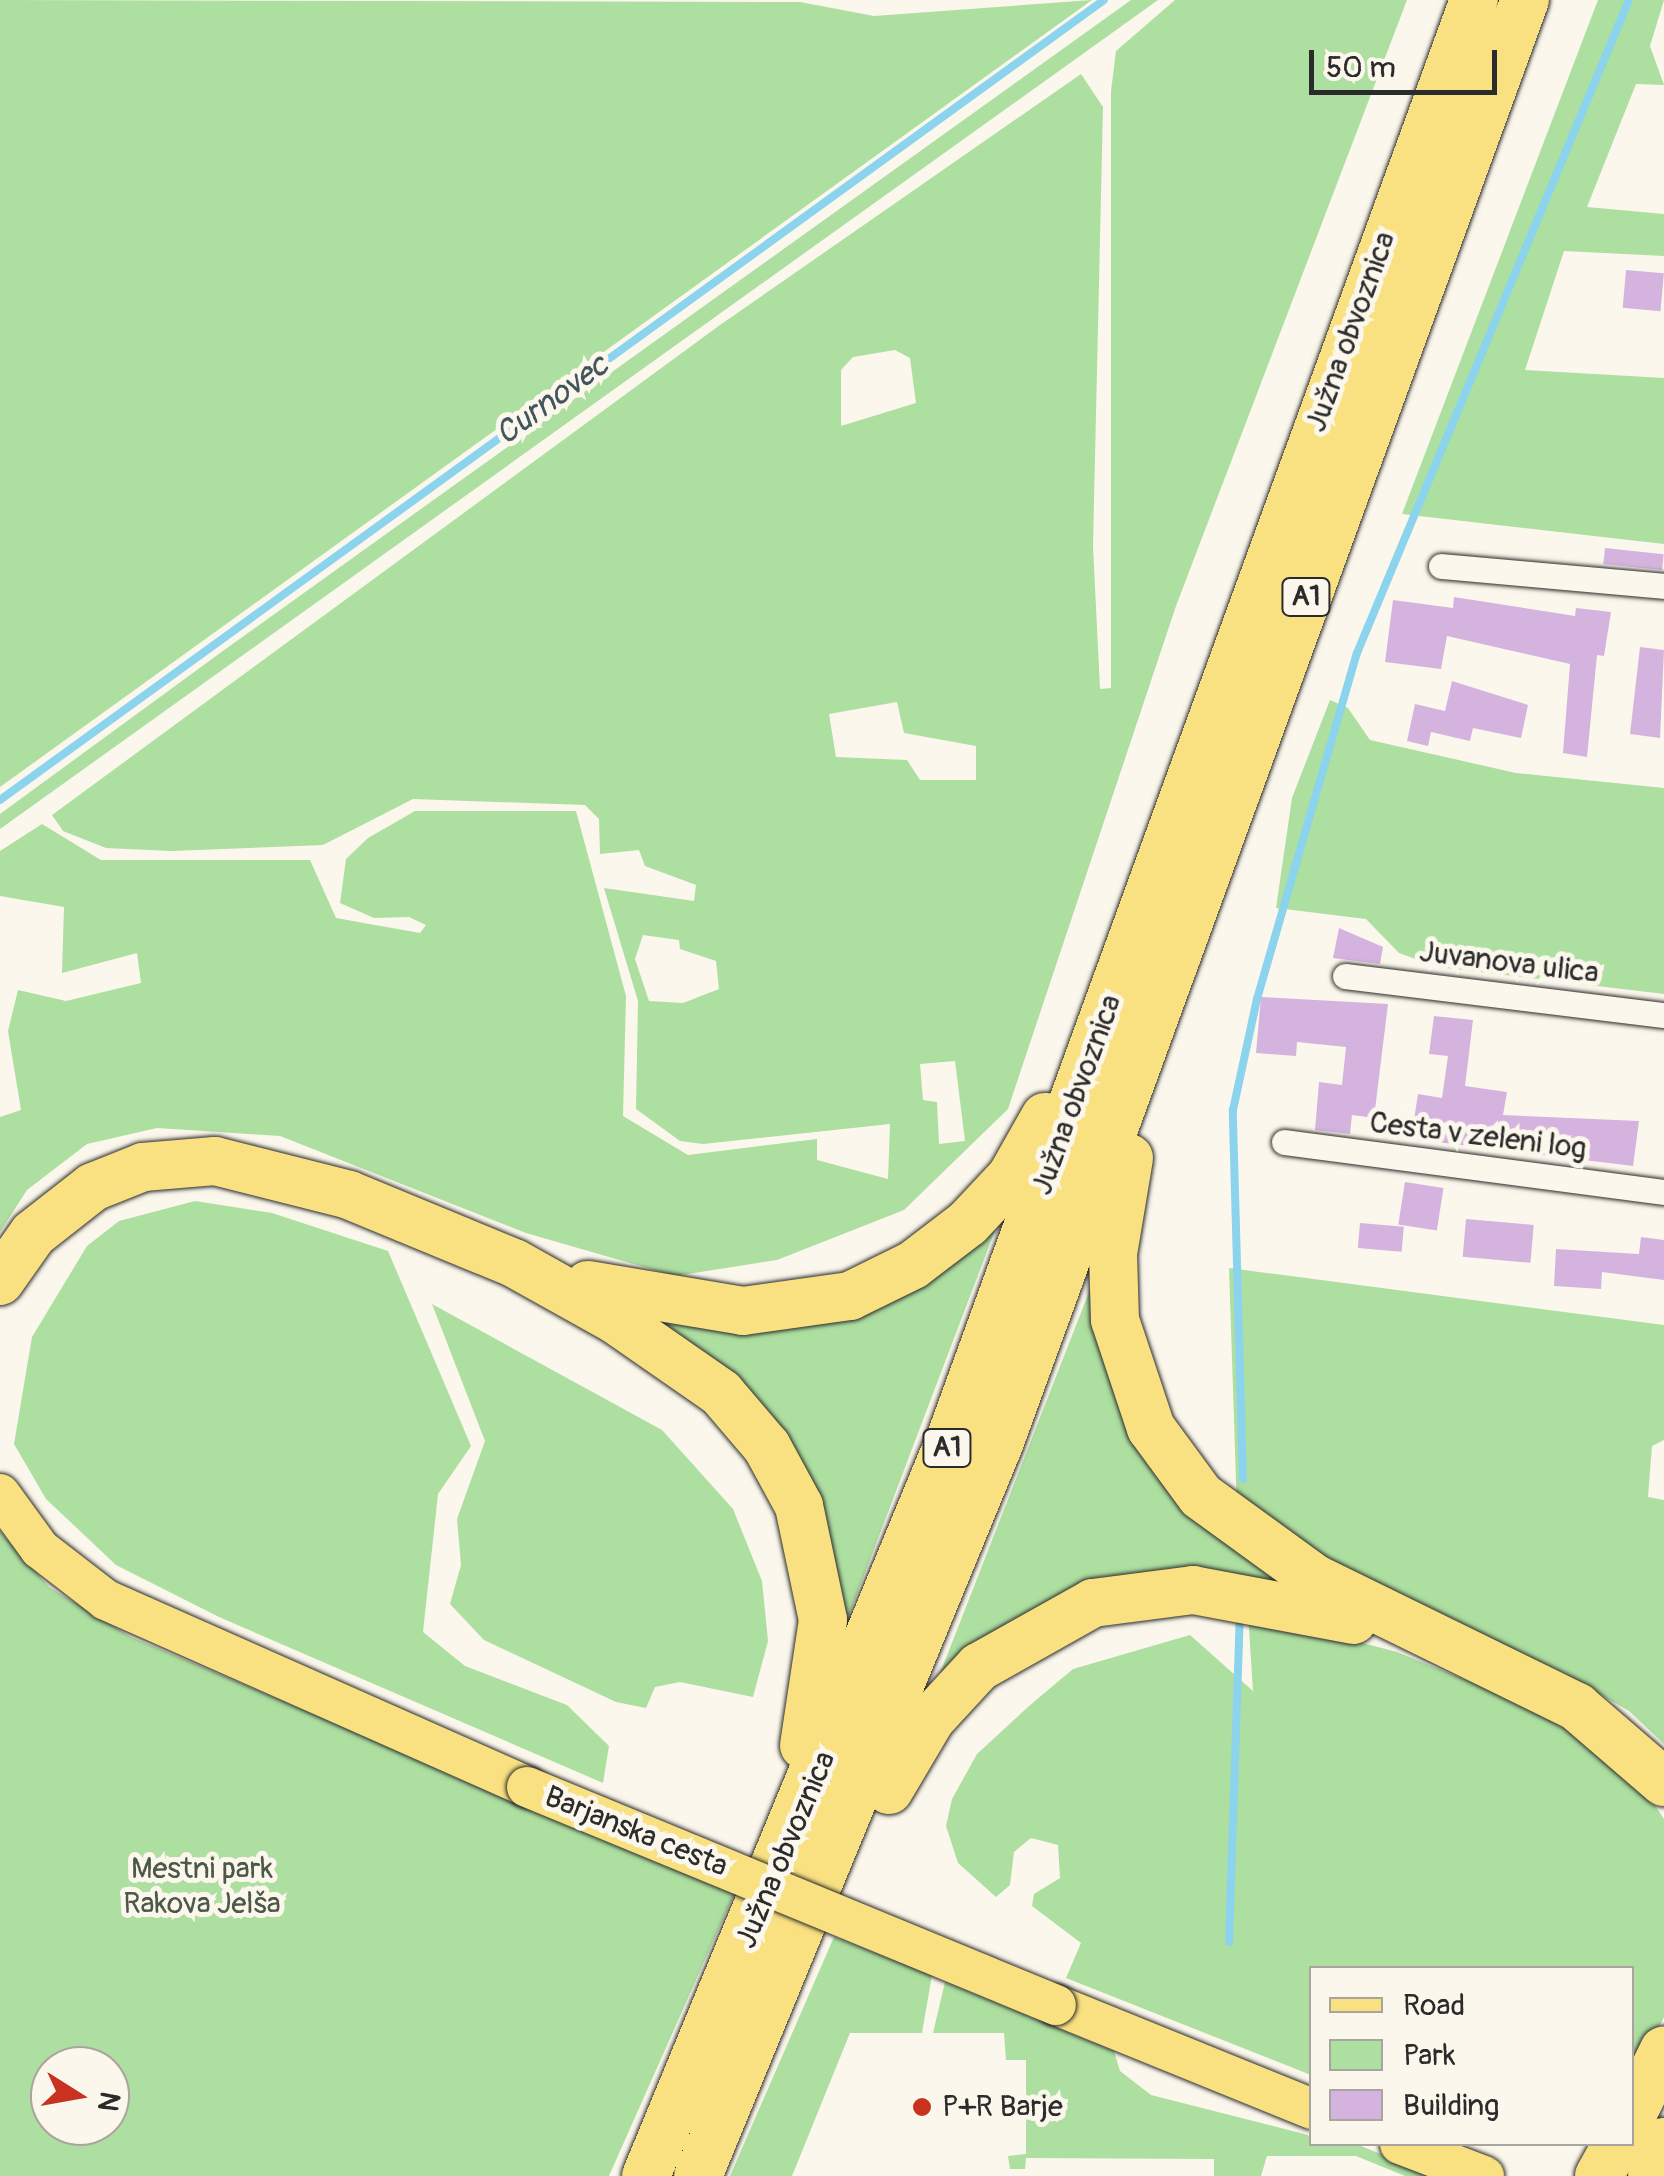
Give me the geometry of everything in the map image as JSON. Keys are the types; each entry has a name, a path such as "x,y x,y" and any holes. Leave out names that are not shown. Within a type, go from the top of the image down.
{"highway":[{"name":"Južna obvoznica","path":"646,2176 752,1931 910,1542 1474,0"},
{"name":"Južna obvoznica","path":"698,2176 806,1923 998,1444 1525,0"},
{"path":"0,1281 70,1201 116,1176 190,1161 294,1176 514,1263 660,1304 743,1312 823,1303 882,1283 942,1245 1011,1177 1126,959"},
{"path":"1168,980 1160,1067 1124,1176 1114,1241 1115,1320 1135,1392 1176,1466 1225,1519 1417,1636 1577,1707 1664,1782"},
{"path":"514,1263 658,1345 722,1394 767,1447 799,1506 819,1579 822,1654 811,1724 770,1833 752,1931"},
{"path":"806,1923 855,1862 931,1718 979,1667 1064,1615 1193,1590 1417,1636"},
{"path":"1634,2111 1664,2050"},
{"path":"1652,2176 1664,2142"},
{"path":"1600,2176 1616,2146"}],"main road":[{"name":"Barjanska cesta","path":"0,1494 55,1564 124,1610 527,1787 1309,2107"},
{"path":"1405,2146 1484,2176"}],"street":[{"path":"1442,566 1664,586"},
{"name":"Juvanova ulica","path":"1345,976 1664,1015"},
{"name":"Cesta v zeleni log","path":"1284,1142 1664,1192"}],"green space":[{"path":"0,0 800,2 874,16 1092,0 0,787"},
{"path":"1131,0 1158,0 0,829 0,814"},
{"path":"1175,0 1407,0 1176,606 1008,1109 904,1210 777,1260 675,1276 526,1233 280,1136 157,1128 87,1144 27,1190 0,1232 0,1117 21,1110 8,1031 18,990 66,1001 141,983 137,953 62,973 64,907 0,896 0,851 42,824 101,860 310,860 336,918 420,933 426,925 409,917 374,918 340,903 346,859 368,838 415,811 576,811 626,996 623,1116 688,1155 817,1139 817,1160 888,1179 890,1124 703,1144 680,1141 636,1109 638,1001 604,888 694,901 696,885 645,866 639,850 600,854 599,819 585,805 413,799 323,845 171,851 106,848 63,831 52,815 720,325 1081,74 1103,107 1093,546 1100,689 1111,688 1111,91 1116,51","holes":["895,350 910,358 916,403 841,426 841,370 853,357","897,702 904,733 976,746 976,780 920,780 907,760 836,757 829,714","643,935 679,940 680,949 716,961 719,989 683,1003 649,1001 635,959","955,1061 965,1141 939,1144 937,1102 923,1100 920,1064"]},
{"path":"1598,0 1664,0 1650,46 1664,85 1636,84 1587,207 1664,214 1664,256 1564,251 1525,370 1664,378 1664,544 1402,514"},
{"path":"1330,700 1348,708 1370,740 1516,773 1664,788 1664,994 1438,967 1399,953 1366,919 1276,908 1292,798"},
{"path":"195,1201 272,1213 388,1251 471,1446 438,1494 423,1632 465,1666 567,1705 609,1746 603,1783 219,1617 116,1565 46,1499 14,1444 32,1337 87,1246 119,1221"},
{"path":"997,1225 849,1615 842,1616 837,1575 645,1316 683,1324"},
{"path":"1229,1268 1664,1325 1664,1440 1652,1446 1648,1497 1664,1500 1664,1744 1629,1711 1558,1670 1430,1614 1237,1511"},
{"path":"1091,1287 1105,1360 1309,1593 1230,1577 939,1676"},
{"path":"432,1304 662,1430 733,1509 762,1581 768,1641 753,1697 680,1682 655,1687 646,1708 616,1702 484,1640 450,1604 461,1565 457,1519 485,1441"},
{"name":"Mestni park Rakova Jelša","path":"0,1531 49,1587 131,1637 735,1892 609,2176 0,2176"},
{"path":"1248,1613 1397,1652 1547,1713 1650,1798 1664,1819 1664,2017 1634,2078 1634,1966 1309,1966 1309,2074 1066,1978 1081,1943 1032,1906 1034,1894 1060,1878 1058,1845 1031,1838 1014,1852 1010,1885 996,1897 958,1863 946,1826 952,1799 977,1754 1073,1669 1190,1635 1253,1691"},
{"path":"834,1937 932,1975 922,2033 850,2033 792,2176 730,2176"},
{"path":"945,1982 1114,2051 1120,2071 1151,2095 1308,2135 1309,2146 1361,2146 1436,2176 1405,2176 1356,2156 1267,2156 1261,2176 1214,2176 1214,2159 1026,2158 1025,2169 1010,2169 1008,2156 1026,2154 1026,2060 1006,2060 1004,2033 933,2033"}],"building":[{"path":"1626,270 1664,273 1661,311 1623,308"},
{"path":"1605,548 1664,554 1662,570 1603,564"},
{"path":"1454,597 1575,616 1576,608 1611,612 1604,656 1597,655 1587,757 1563,753 1570,664 1447,636 1441,669 1385,662 1393,600 1453,608"},
{"path":"1640,647 1664,650 1660,738 1630,734"},
{"path":"1452,681 1528,705 1521,738 1473,728 1470,741 1431,732 1428,746 1407,741 1415,704 1445,711"},
{"path":"1339,928 1383,947 1380,964 1333,958"},
{"path":"1261,997 1388,1004 1374,1118 1352,1115 1350,1134 1315,1130 1319,1082 1342,1085 1346,1047 1297,1042 1296,1056 1256,1053"},
{"path":"1434,1016 1473,1020 1465,1086 1507,1092 1503,1115 1639,1121 1633,1166 1437,1142 1439,1130 1413,1126 1418,1094 1442,1098 1448,1056 1429,1054"},
{"path":"1405,1182 1444,1188 1437,1231 1398,1224"},
{"path":"1466,1219 1534,1225 1530,1263 1463,1257"},
{"path":"1360,1223 1404,1227 1402,1252 1358,1248"},
{"path":"1641,1237 1664,1240 1664,1280 1602,1272 1601,1289 1554,1286 1556,1249 1639,1254"}],"waterway":[{"name":"Curnovec","path":"0,800 1104,0"},
{"path":"1243,1479 1233,1110 1257,999 1357,653 1629,0"},
{"path":"1229,1942 1240,1617"}],"place":[{"name":"P+R Barje","path":"922,2107"}]}
